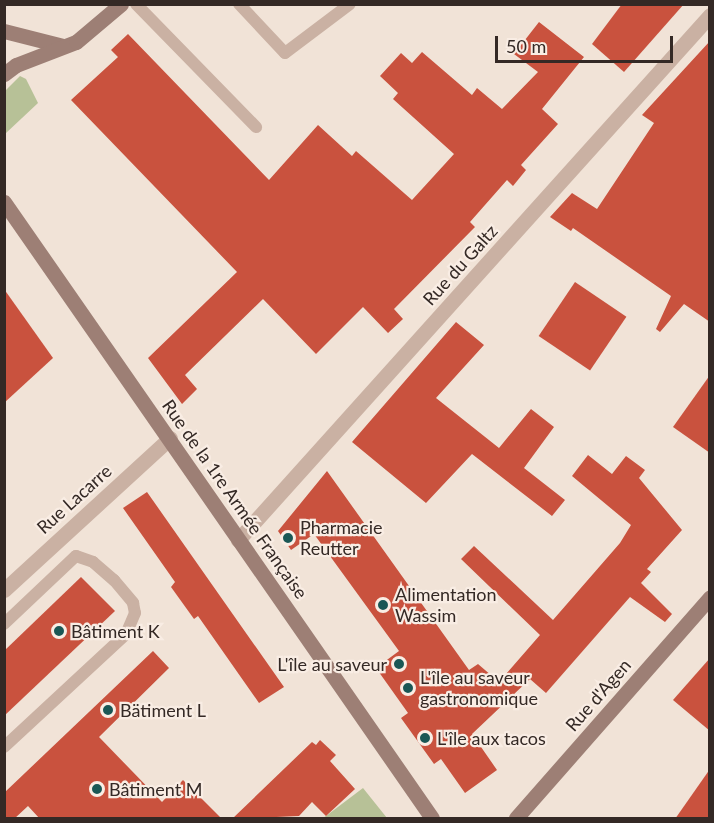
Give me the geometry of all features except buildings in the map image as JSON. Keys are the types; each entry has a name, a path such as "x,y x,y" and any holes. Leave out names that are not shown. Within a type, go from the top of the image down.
{"main road":[{"path":"4,74 16,65 90,33 121,4"},
{"path":"4,31 63,46"},
{"name":"Rue de la 1re Armée Française","path":"4,202 170,438 432,819"},
{"name":"Rue d'Agen","path":"516,819 710,597"}],"street":[{"name":"Rue du Galtz","path":"238,540 710,15"},
{"name":"Rue Lacarre","path":"4,590 170,438"}],"lane":[{"path":"136,4 256,127"},
{"path":"239,4 285,53 350,4"},
{"path":"4,624 76,556 93,562 114,580 133,603 135,613 126,634 4,747"}],"green space":[{"path":"20,76 26,79 38,103 5,134 5,91"},
{"path":"363,788 387,818 323,818 326,816"}],"place":[{"name":"Pharmacie Reutter","path":"288,538"},
{"name":"Alimentation Wassim","path":"383,605"},
{"name":"Bâtiment K","path":"59,631"},
{"name":"L'île au saveur","path":"399,664"},
{"name":"L'île au saveur gastronomique","path":"408,688"},
{"name":"Bätiment L","path":"108,710"},
{"name":"L'île aux tacos","path":"425,738"},
{"name":"Bâtiment M","path":"97,789"}]}
